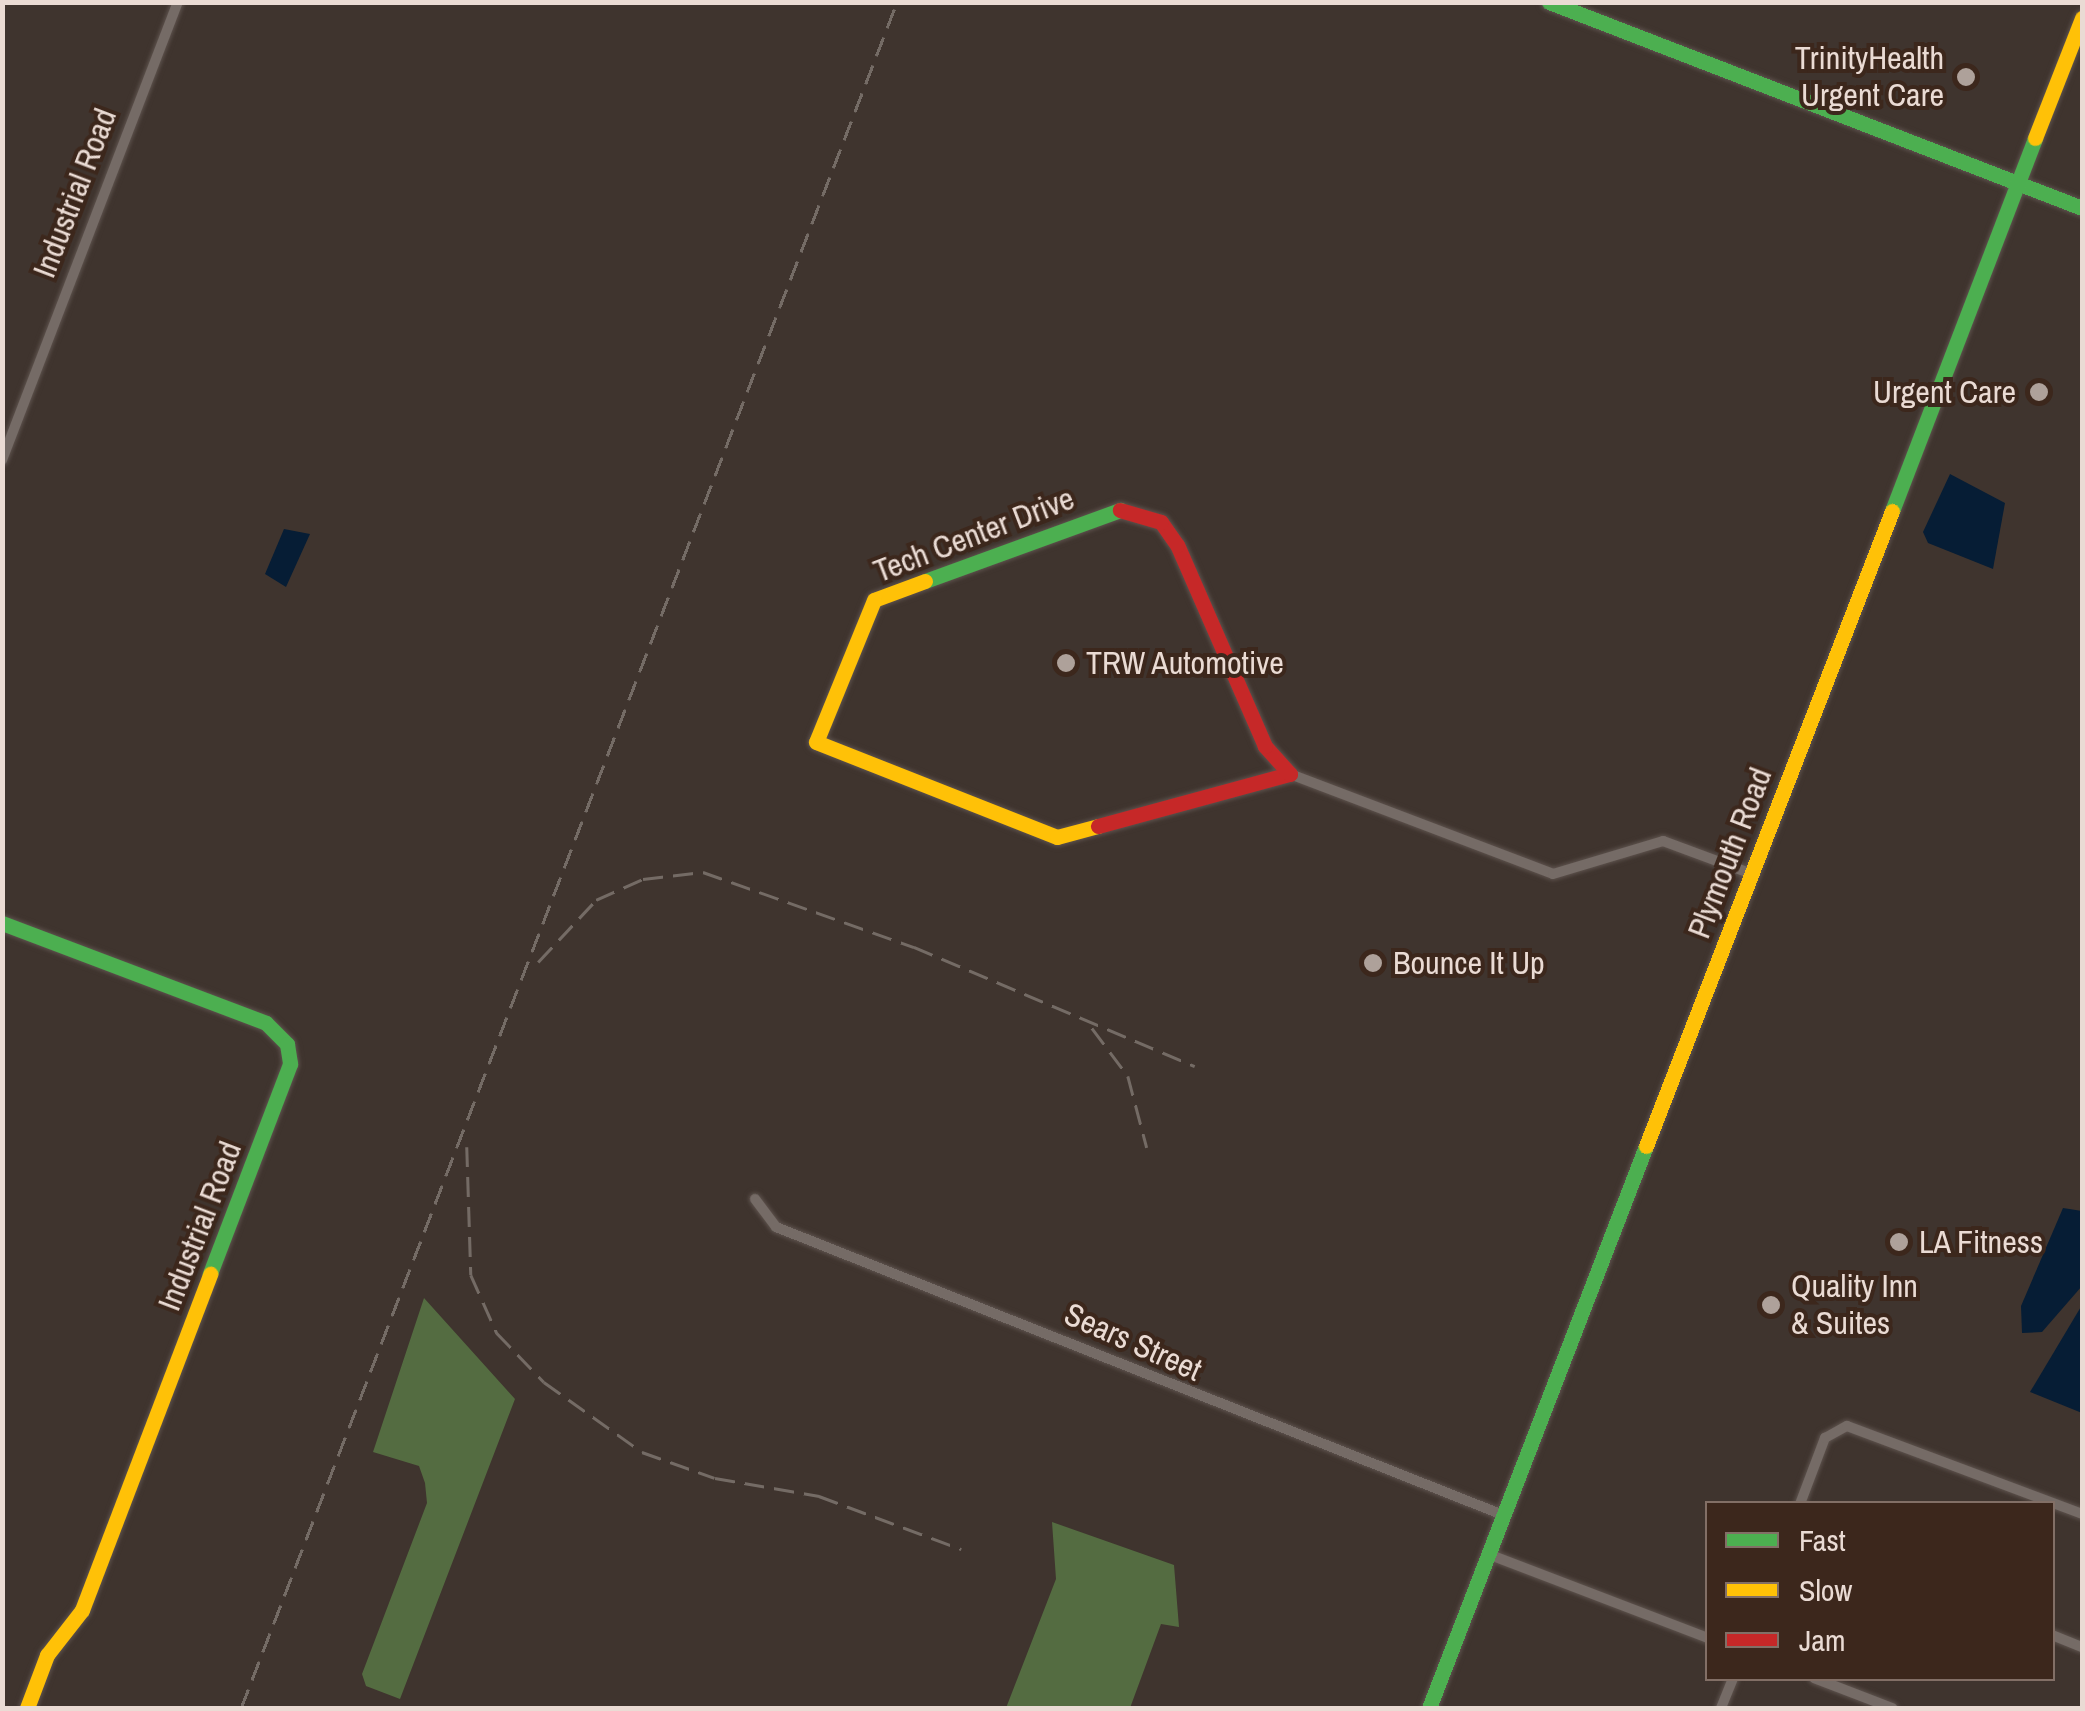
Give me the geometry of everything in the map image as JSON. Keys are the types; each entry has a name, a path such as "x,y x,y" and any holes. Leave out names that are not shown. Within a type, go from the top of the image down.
{"main road":[{"path":"1549,2 2082,208"},
{"name":"Plymouth Road","path":"1429,1708 2082,18"},
{"name":"Tech Center Drive","path":"1120,510 1160,522 1177,545 1265,746 1290,774 1056,837 816,742 874,600 1120,510"},
{"name":"Industrial Road","path":"2,923 266,1024 286,1044 290,1064 82,1610 48,1655 26,1708"}],"street":[{"name":"Industrial Road","path":"2,460 178,2"},
{"path":"1290,774 1553,874 1663,841 1752,874"},
{"name":"Sears Street","path":"755,1199 776,1227 1503,1515"},
{"path":"1802,1501 1838,1428 2045,1501"},
{"path":"2055,1504 2082,1514"},
{"path":"1488,1554 1705,1637"},
{"path":"2055,1636 2082,1647"},
{"path":"1721,1708 1731,1681"},
{"path":"1822,1681 1892,1708"}],"green space":[{"path":"424,1298 515,1399 400,1699 366,1686 362,1674 427,1503 425,1483 419,1466 373,1452"},
{"path":"1052,1522 1174,1565 1179,1627 1161,1624 1130,1708 1006,1708 1056,1579"}],"water":[{"path":"1950,474 2005,503 1993,569 1928,543 1923,532"},
{"path":"284,529 310,534 286,587 265,574"},
{"path":"2063,1208 2082,1211 2082,1286 2042,1332 2022,1333 2021,1306"},
{"path":"2082,1305 2082,1413 2030,1392"}],"railway":[{"path":"241,1708 897,2"},
{"path":"538,962 596,900 643,879 703,872 914,947 1195,1066"},
{"path":"1092,1028 1128,1076 1147,1148"},
{"path":"467,1147 471,1275 497,1333 544,1382 642,1452 715,1478 819,1496 961,1549"}],"traffic: fast":[{"path":"1549,2 2082,208"},
{"path":"1892,511 2035,138"},
{"path":"925,581 1120,510"},
{"path":"2,923 266,1023 287,1044 290,1064 210,1274"},
{"path":"1429,1708 1646,1146"}],"traffic: slow":[{"path":"2035,138 2082,18"},
{"path":"1646,1146 1892,511"},
{"path":"925,581 874,600 816,742 1057,837 1098,826"},
{"path":"27,1708 47,1655 82,1610 210,1274"}],"traffic: jam":[{"path":"1098,826 1290,774 1265,746 1177,545 1161,522 1120,510"}],"place":[{"name":"TrinityHealth Urgent Care","path":"1966,77"},
{"name":"Urgent Care","path":"2039,392"},
{"name":"TRW Automotive","path":"1066,663"},
{"name":"Bounce It Up","path":"1373,963"},
{"name":"LA Fitness","path":"1899,1242"},
{"name":"Quality Inn & Suites","path":"1771,1305"}]}
